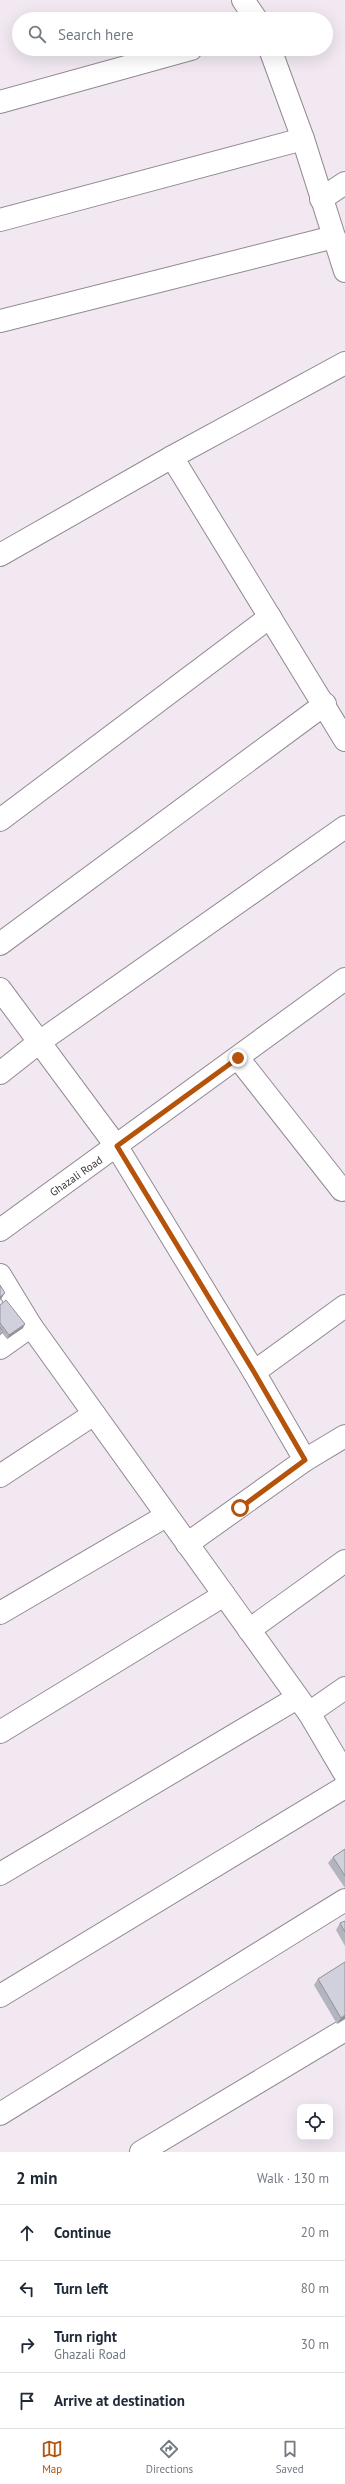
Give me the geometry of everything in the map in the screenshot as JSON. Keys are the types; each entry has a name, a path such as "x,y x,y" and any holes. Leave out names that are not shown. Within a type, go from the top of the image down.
{"street":[{"path":"243,0 251,12"},
{"path":"0,102 166,56"},
{"path":"273,56 303,139 345,270"},
{"path":"0,220 303,139"},
{"path":"322,199 345,183"},
{"path":"0,321 334,237"},
{"path":"0,555 172,457 345,363"},
{"path":"172,457 325,704 345,740"},
{"path":"0,820 270,617"},
{"path":"0,944 325,704"},
{"path":"0,1073 38,1043 345,827"},
{"name":"Ghazali Road","path":"0,1230 345,979"},
{"path":"0,989 38,1043 117,1146 254,1372 305,1460"},
{"path":"238,1058 342,1190 345,1188"},
{"path":"0,1275 31,1326 303,1706 345,1774"},
{"path":"254,1372 345,1306"},
{"path":"0,1348 31,1326"},
{"path":"0,1476 94,1414"},
{"path":"187,1544 305,1460 345,1436"},
{"path":"0,1613 166,1516"},
{"path":"249,1630 345,1561"},
{"path":"0,1732 224,1595"},
{"path":"0,1874 303,1706 345,1688"},
{"path":"0,1996 345,1787"},
{"path":"0,2114 345,1900"},
{"path":"217,2105 345,2030"},
{"path":"141,2152 345,2030"}],"building":[{"path":"0,1285 5,1293 0,1297"},
{"path":"6,1300 25,1324 9,1335 0,1323 0,1305"},
{"path":"0,1327 3,1332 0,1334"},
{"path":"345,1849 345,1876 333,1857"},
{"path":"345,1921 345,1932 340,1923"},
{"path":"345,1962 345,2015 341,2018 318,1979"}],"route":[{"path":"238,1058 117,1146 254,1372 305,1460 240,1508"}]}
